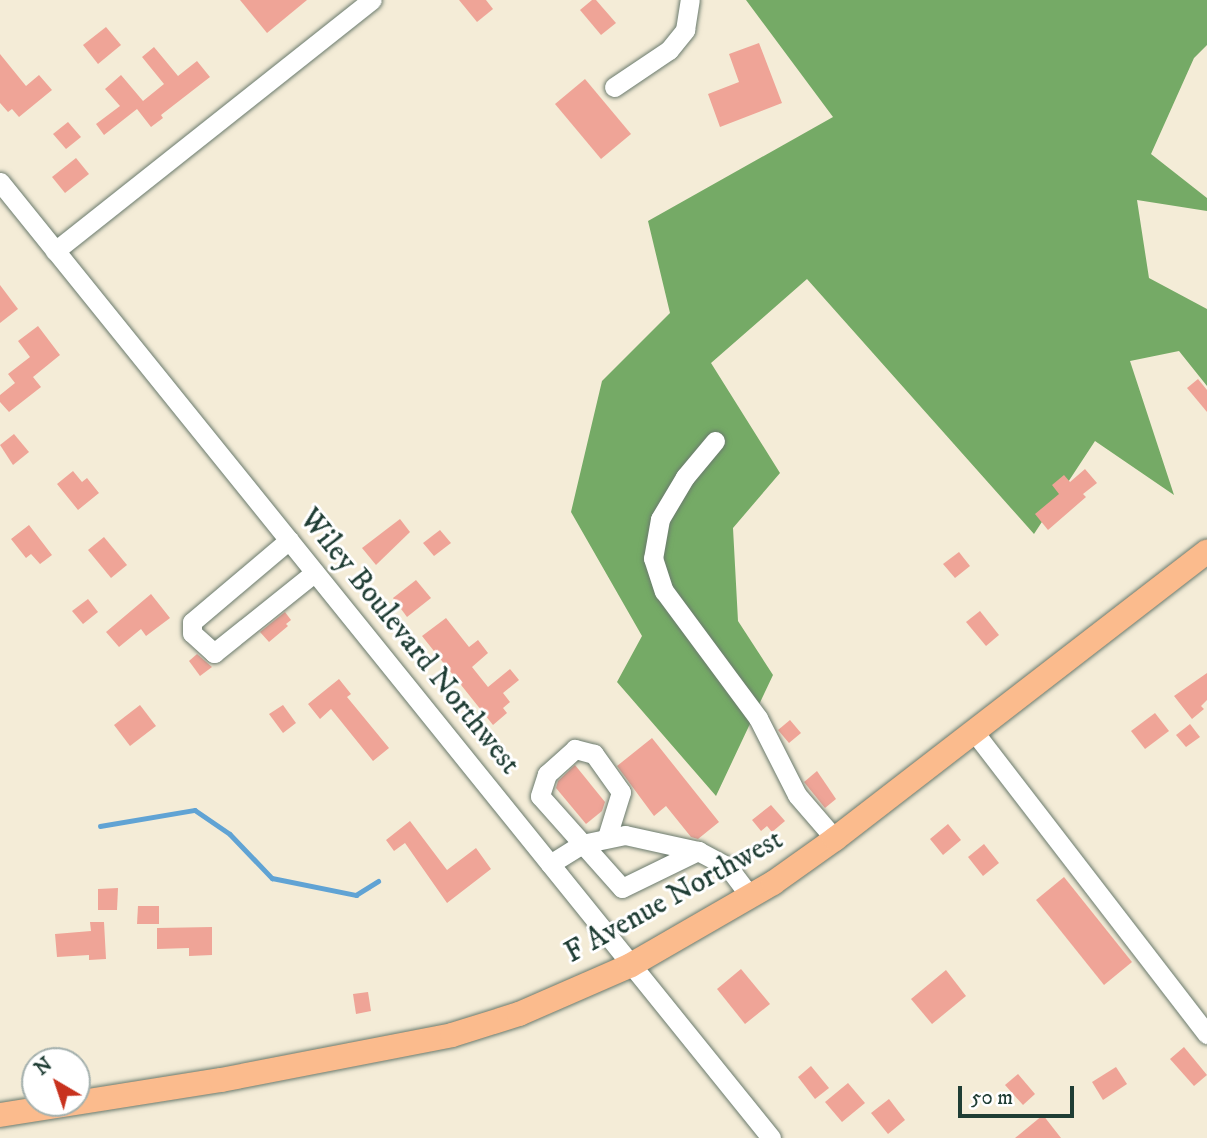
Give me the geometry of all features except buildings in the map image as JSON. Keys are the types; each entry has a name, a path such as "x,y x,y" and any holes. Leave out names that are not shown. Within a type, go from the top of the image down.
{"main road":[{"name":"F Avenue Northwest","path":"0,1115 235,1078 452,1035 519,1014 631,965 750,896 835,839 1207,551"}],"street":[{"path":"55,251 372,0"},
{"path":"614,87 669,50 685,30 690,0"},
{"name":"Wiley Boulevard Northwest","path":"0,183 771,1138"},
{"path":"715,441 685,477 660,519 653,558 664,591 758,718 797,795 835,839"},
{"path":"289,540 192,622 192,633 214,653 315,572"},
{"path":"975,733 1207,1034"},
{"path":"607,837 621,792 594,754 575,749 547,774 540,796 622,888 698,851"},
{"path":"550,864 582,844 625,835 698,851 728,867 750,896"}],"green space":[{"path":"746,0 1207,0 1207,45 1194,58 1151,154 1207,198 1207,211 1137,200 1149,278 1207,309 1207,386 1179,351 1130,361 1174,495 1095,441 1034,534 807,279 711,363 780,473 733,528 738,621 773,675 716,796 617,682 642,636 571,512 602,381 670,313 648,221 833,117"}],"waterway":[{"path":"100,826 195,810 230,834 272,878 356,895 378,881"}]}
